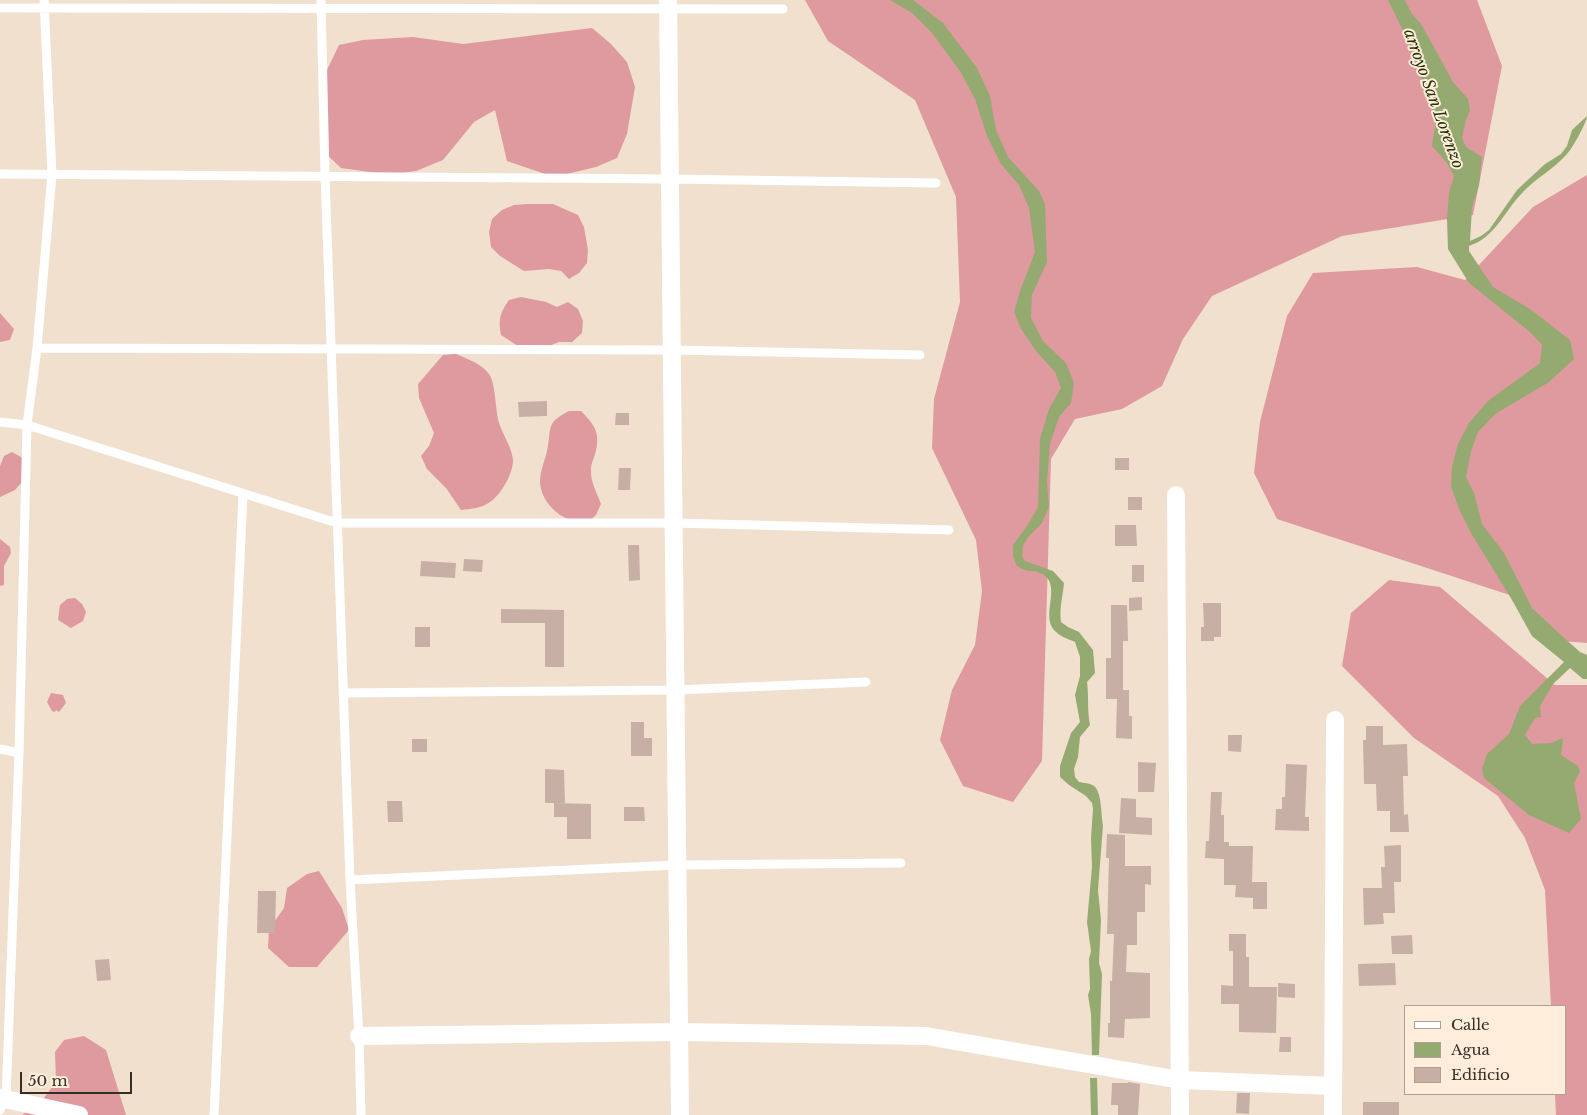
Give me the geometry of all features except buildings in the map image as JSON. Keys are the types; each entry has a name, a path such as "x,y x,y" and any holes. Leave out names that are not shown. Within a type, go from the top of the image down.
{"street":[{"path":"668,4 680,1115"},
{"path":"1176,495 1180,1115"},
{"path":"1333,1115 1334,720"},
{"path":"358,1036 680,1032 926,1036 1180,1080 1333,1086"},
{"path":"2,1102 79,1115"}],"lane":[{"path":"2,1102 18,753 27,425 52,174 44,4"},
{"path":"0,8 44,4 668,4 783,9"},
{"path":"321,4 343,693 361,1115"},
{"path":"0,174 936,183"},
{"path":"36,348 672,350 920,355"},
{"path":"0,422 27,425 338,523 674,523 949,530"},
{"path":"214,1115 243,494"},
{"path":"343,693 676,690 866,682"},
{"path":"0,749 18,753"},
{"path":"350,880 678,865 901,863"}],"shaded area":[{"path":"805,0 1477,0 1502,66 1473,215 1342,236 1212,296 1183,339 1162,386 1122,409 1075,419 1051,459 1042,761 1013,802 963,786 940,740 952,690 975,645 982,591 976,540 932,448 934,399 960,302 956,197 915,100 828,41"},
{"path":"592,28 611,44 627,62 635,87 627,134 617,158 596,167 554,177 507,161 495,110 474,122 443,160 416,171 391,175 341,168 321,149 323,96 327,70 339,45 363,40 413,37 463,44"},
{"path":"1587,175 1587,643 1559,641 1525,600 1277,519 1254,473 1260,422 1287,316 1313,273 1417,267 1465,280 1533,207"},
{"path":"553,204 578,215 584,227 588,250 587,263 579,273 569,279 561,271 549,269 524,271 500,256 491,247 489,232 492,219 502,210 514,205"},
{"path":"521,297 546,302 557,307 568,302 578,309 583,321 582,333 572,342 559,342 536,351 524,350 501,335 500,325 502,313 509,300"},
{"path":"0,313 14,329 10,340 0,342"},
{"path":"456,354 478,364 489,374 493,384 499,423 513,459 509,476 494,499 480,507 461,510 446,488 427,469 421,456 429,446 434,433 419,398 418,384 443,355"},
{"path":"569,411 581,411 593,425 597,435 597,447 591,465 591,473 601,504 596,515 587,523 568,519 557,513 548,504 542,493 540,481 551,427 556,419"},
{"path":"12,452 21,457 30,467 29,474 15,490 0,497 0,466 4,456"},
{"path":"0,539 10,547 11,553 4,566 4,585 0,586"},
{"path":"1389,580 1440,587 1555,685 1587,685 1587,1115 1556,1115 1555,1095 1567,1095 1567,1005 1551,1005 1545,890 1525,838 1498,796 1414,738 1342,666 1351,613"},
{"path":"75,598 82,604 86,612 83,621 71,628 58,620 60,605 67,599"},
{"path":"51,693 63,695 66,703 59,712 56,710 55,712 52,711 47,702"},
{"path":"319,871 342,908 349,930 317,967 289,967 268,948 269,929 284,908 287,888 307,874"},
{"path":"84,1036 106,1050 126,1115 22,1115 40,1103 56,1082 55,1052 64,1040"}],"water":[{"path":"890,0 913,0 943,23 977,68 990,96 996,130 1008,157 1039,191 1045,204 1047,262 1032,295 1031,318 1043,341 1066,363 1074,383 1071,403 1059,417 1050,444 1047,482 1049,507 1042,523 1028,537 1023,546 1022,556 1025,561 1053,571 1064,583 1061,622 1079,632 1093,650 1095,673 1087,682 1090,725 1080,737 1078,757 1074,769 1075,777 1079,782 1091,784 1097,789 1103,825 1098,890 1101,920 1099,963 1102,974 1099,1055 1092,1055 1091,1014 1088,995 1090,989 1089,959 1091,951 1087,922 1092,867 1093,809 1092,803 1086,796 1060,777 1060,766 1071,733 1080,722 1075,695 1080,676 1080,657 1075,642 1058,634 1050,623 1051,591 1047,578 1038,572 1018,567 1013,557 1013,545 1038,507 1040,439 1049,409 1061,388 1055,372 1036,351 1021,329 1014,312 1035,252 1029,208 1019,185 1001,164 987,136 975,99 960,71 932,33 912,13"},
{"name":"arroyo San Lorenzo","path":"1388,0 1405,0 1412,14 1421,24 1453,82 1468,99 1470,110 1462,138 1466,147 1482,157 1479,185 1472,208 1470,241 1489,230 1517,190 1545,164 1561,154 1567,146 1572,130 1587,116 1585,124 1567,154 1516,199 1493,230 1478,242 1469,246 1469,251 1493,287 1530,309 1570,340 1574,359 1549,382 1495,414 1478,432 1471,451 1466,477 1474,493 1482,524 1504,553 1532,608 1580,652 1587,655 1587,679 1583,679 1570,668 1553,684 1540,706 1541,717 1535,718 1525,735 1532,744 1551,743 1563,738 1561,755 1578,766 1580,771 1574,783 1581,819 1569,833 1529,815 1484,778 1482,769 1487,754 1509,734 1520,706 1564,662 1532,636 1471,533 1459,509 1451,486 1452,467 1458,444 1469,423 1488,401 1540,363 1542,345 1530,332 1469,283 1448,249 1447,219 1449,193 1454,176 1447,163 1432,146 1436,120 1424,89 1414,53"},
{"path":"1090,1078 1097,1078 1098,1115 1091,1115"}]}
